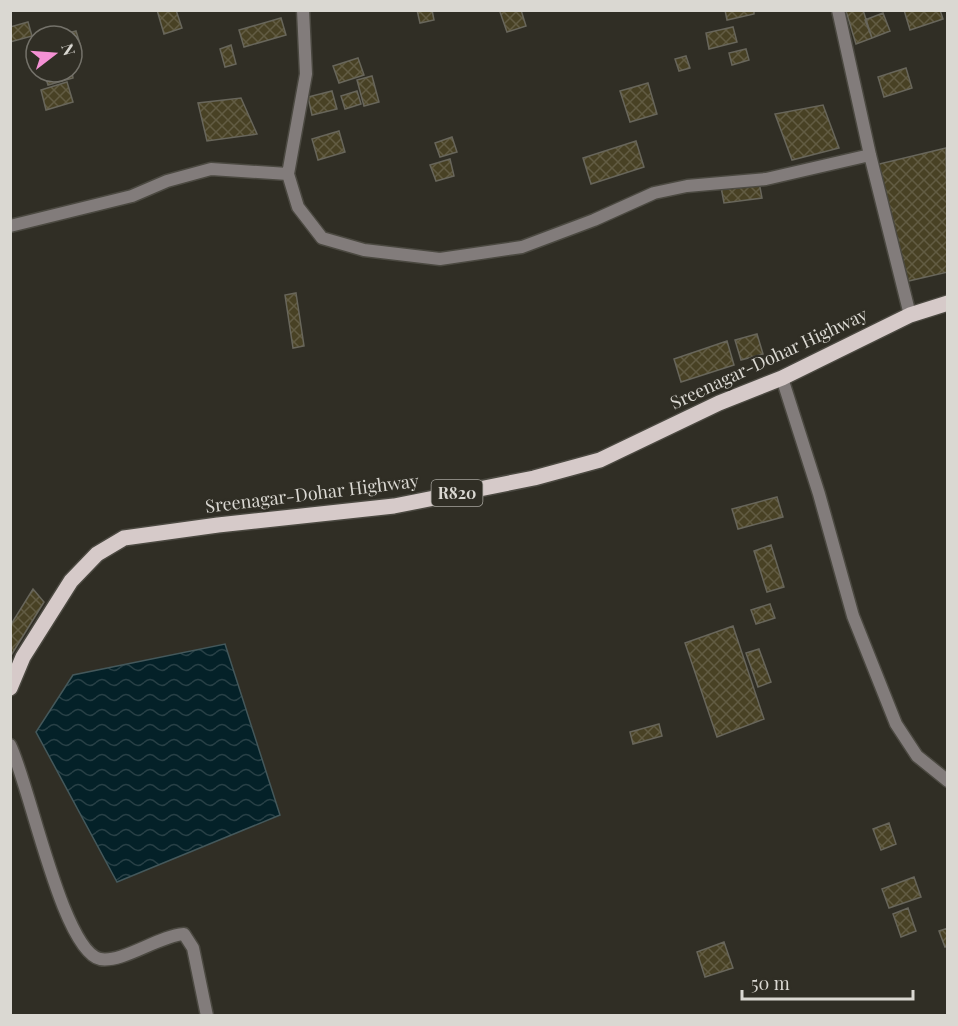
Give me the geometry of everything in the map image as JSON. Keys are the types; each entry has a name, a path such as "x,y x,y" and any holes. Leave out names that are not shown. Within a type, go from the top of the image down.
{"main road":[{"name":"Sreenagar-Dohar Highway","path":"10,687 22,657 71,580 98,554 124,538 218,525 394,506 534,478 600,460 719,403 782,378 910,315 948,303"}],"street":[{"path":"303,10 306,74 288,174 298,207 322,238 364,250 440,259 522,247 594,220 654,193 687,186 766,179 870,155"},
{"path":"838,10 870,155 910,315"},
{"path":"10,226 132,196 166,181 211,169 288,174"},
{"path":"782,378 819,494 853,616 896,724 917,756 948,781"},
{"path":"10,745 62,905 87,951 100,958 117,958 171,935 183,934 193,948 207,1016"}],"water":[{"path":"225,644 280,815 117,882 36,732 73,675"}],"building":[{"path":"157,10 176,10 182,28 164,34"},
{"path":"417,10 432,10 434,20 420,23"},
{"path":"521,10 526,26 507,32 500,12"},
{"path":"725,10 754,10 754,14 727,20"},
{"path":"863,10 872,38 856,44 846,11"},
{"path":"904,10 940,10 943,19 910,30"},
{"path":"883,13 890,31 872,38 865,20"},
{"path":"281,18 286,35 244,47 239,30"},
{"path":"28,22 29,24 24,24 24,38 10,42 10,27"},
{"path":"733,27 737,42 709,49 706,33"},
{"path":"231,45 236,64 225,67 220,49"},
{"path":"746,49 749,60 732,65 729,53"},
{"path":"686,56 690,68 679,71 675,59"},
{"path":"358,58 364,75 339,83 333,66"},
{"path":"906,68 912,88 884,97 878,77"},
{"path":"372,76 379,102 364,106 357,80"},
{"path":"648,83 657,114 630,122 620,91"},
{"path":"68,84 73,102 46,110 41,90"},
{"path":"332,91 337,109 312,115 308,97"},
{"path":"357,91 361,104 345,109 341,96"},
{"path":"241,98 257,134 207,141 198,103"},
{"path":"823,105 839,148 792,160 775,114"},
{"path":"339,131 345,152 318,160 312,139"},
{"path":"452,137 457,152 440,157 435,143"},
{"path":"636,141 644,167 591,184 583,158"},
{"path":"946,148 948,272 904,282 875,165"},
{"path":"450,159 454,176 436,181 430,165"},
{"path":"759,182 762,198 724,203 721,187"},
{"path":"296,293 304,346 293,348 285,295"},
{"path":"757,334 763,354 741,360 735,340"},
{"path":"727,341 734,365 681,382 674,359"},
{"path":"777,497 783,517 738,529 732,509"},
{"path":"771,545 784,587 767,592 754,551"},
{"path":"33,589 44,602 10,657 10,626"},
{"path":"770,604 775,618 756,624 751,610"},
{"path":"733,626 764,719 717,737 685,643"},
{"path":"759,649 771,682 758,687 746,653"},
{"path":"659,724 662,736 633,744 630,732"},
{"path":"889,823 896,844 881,850 873,829"},
{"path":"914,877 921,897 889,908 882,889"},
{"path":"908,908 916,931 901,937 893,914"},
{"path":"948,928 948,946 945,947 939,931"},
{"path":"724,942 733,968 705,977 697,952"}]}
